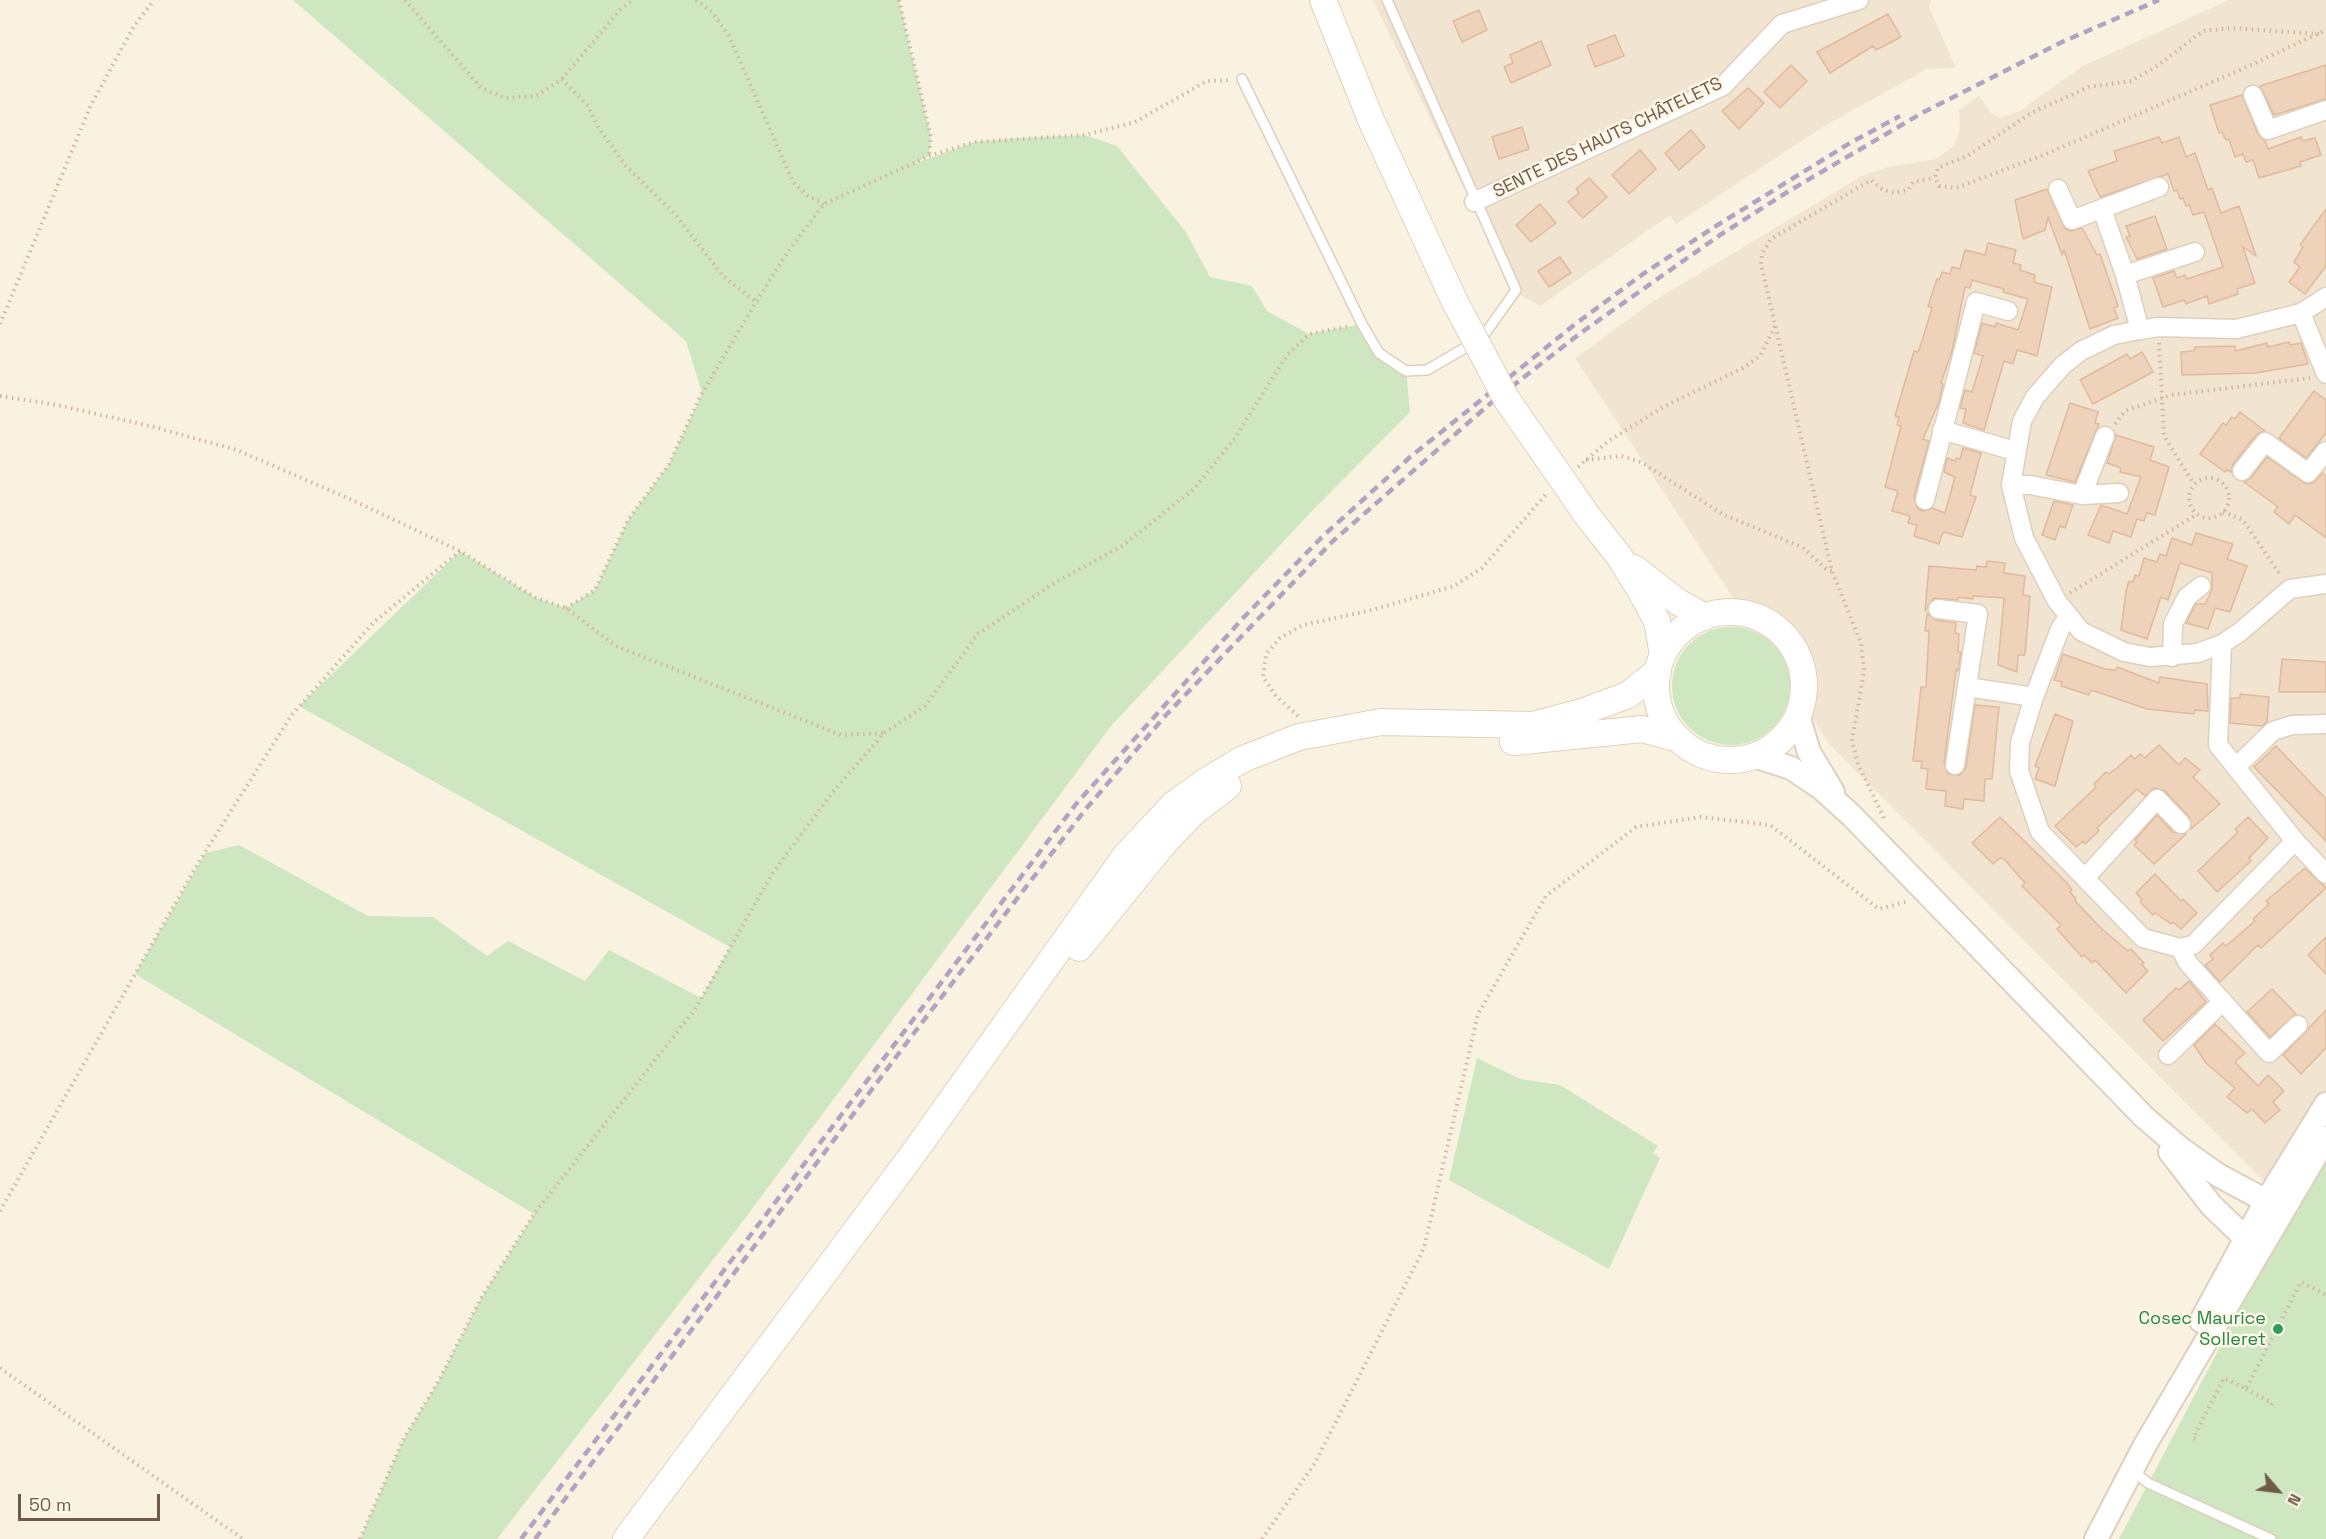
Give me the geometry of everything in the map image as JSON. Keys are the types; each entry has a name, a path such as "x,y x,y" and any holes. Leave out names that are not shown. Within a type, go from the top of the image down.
{"main road":[{"path":"626,1539 913,1154 1126,855 1156,821 1206,781 1261,750 1299,737 1341,727 1397,722 1508,726 1550,722 1628,695 1661,663 1680,632 1705,617 1724,612 1744,613 1768,622 1784,635 1798,657 1804,676 1803,696 1798,715 1780,740 1754,756 1733,760 1712,757 1691,749 1679,739 1667,723 1659,705 1661,663 1657,621 1619,556 1589,518 1508,400 1454,300 1379,140 1323,0"},
{"path":"1619,556 1670,596 1705,617"},
{"path":"913,1154 1165,842 1206,802 1240,778 1298,752 1359,739 1418,737 1527,742 1642,729 1679,739"}],"street":[{"name":"SENTE DES HAUTS CHÂTELETS","path":"1474,202 1723,86 1782,24 1859,0"},
{"path":"2253,95 2268,130 2325,114"},
{"path":"2058,189 2072,220 2159,188"},
{"path":"2102,209 2125,275 2149,329"},
{"path":"2125,275 2195,252"},
{"path":"2326,297 2301,313 2236,329 2149,329 2114,335 2081,351 2063,365 2035,397 2022,421 2015,451 2011,485 2024,538 2057,601 2081,631 2124,652 2150,657 2172,657 2198,653 2222,644 2241,632 2290,589 2326,584"},
{"path":"1924,500 1976,302 2008,311"},
{"path":"2301,313 2320,376"},
{"path":"1942,430 2015,451"},
{"path":"2082,495 2105,436"},
{"path":"2242,471 2265,442 2308,473 2326,451"},
{"path":"2011,485 2031,485 2082,495 2119,493"},
{"path":"2172,657 2173,624 2187,597 2201,586"},
{"path":"1938,609 1978,614 1955,765"},
{"path":"2068,617 2060,629 2034,697 2020,743 2019,771 2040,832 2143,938 2180,948 2193,945 2295,840"},
{"path":"2222,644 2218,745 2295,840 2326,874"},
{"path":"1967,687 2034,697"},
{"path":"1798,715 1809,752 1822,775 1851,815"},
{"path":"2236,767 2273,731 2292,725 2326,724"},
{"path":"1754,756 1791,768 1821,788 1851,815 2144,1116 2196,1161 2275,1206"},
{"path":"2085,878 2157,799 2181,824"},
{"path":"2180,948 2188,963 2269,1053 2298,1025"},
{"path":"2168,1055 2223,1002"},
{"path":"2096,1539 2145,1445 2180,1362 2275,1206 2326,1104"},
{"path":"2144,1116 2211,1204 2253,1243"},
{"path":"2275,1206 2326,1138"}],"lane":[{"path":"1242,79 1362,324 1379,353 1406,371 1427,370 1482,338 1516,291 1474,202 1387,0"},
{"path":"2132,1470 2148,1483 2271,1539"}],"path":[{"path":"0,324 91,105 134,26 154,0"},
{"path":"405,0 481,88 506,98 536,96 562,79 620,10 633,0"},
{"path":"696,0 712,12 729,36 793,182 808,196 824,204"},
{"path":"899,0 931,137 929,156"},
{"path":"2319,34 2231,28 2203,31 2157,66 2131,81 2088,87 2033,112 1967,156 1938,168 1935,178 1939,186 1956,188 2046,154 2319,34 2326,30"},
{"path":"562,79 588,106 599,129 626,166 675,214 723,276 756,302"},
{"path":"566,608 595,590 628,520 669,464 702,393 756,302 787,254 824,204 929,156 974,142 1095,132 1135,122 1207,81 1242,79"},
{"path":"1888,826 1858,764 1852,741 1864,671 1861,643 1832,571 1761,264 1762,254 1771,239 1871,180 1882,189 1894,193 1908,189 1913,182 1935,178"},
{"path":"360,1539 403,1440 438,1382 480,1300 534,1214 696,1008 772,874 831,794 884,733 925,706 978,634 1051,585 1122,546 1194,489 1235,438 1287,355 1309,334 1362,324"},
{"path":"1570,473 1607,442 1663,407 1743,368 1760,356 1775,325"},
{"path":"2149,329 2163,398 2164,436 2194,484"},
{"path":"2105,436 2125,411 2163,398 2320,376"},
{"path":"0,396 57,405 150,426 237,450 350,499 460,551 536,598 566,608 616,646 841,735 884,733"},
{"path":"1586,460 1621,456 1641,462 1724,515 1802,547 1826,569 1832,571"},
{"path":"2212,478 2223,483 2229,495 2223,512 2210,518 2197,514 2189,503 2190,489 2194,484 2212,478"},
{"path":"1294,714 1276,696 1263,677 1266,654 1280,638 1303,625 1454,586 1482,568 1554,487"},
{"path":"2223,512 2243,520 2290,589"},
{"path":"2057,601 2197,514"},
{"path":"0,1211 200,860 291,716 374,622 460,551"},
{"path":"1262,1539 1315,1463 1424,1248 1478,1014 1546,896 1636,827 1700,817 1770,825 1879,909 1930,896"},
{"path":"2246,1389 2301,1282 2326,1296"},
{"path":"0,1368 243,1539"},
{"path":"2195,1439 2193,1438 2224,1378 2272,1403 2270,1407"}],"shaded area":[{"path":"1373,0 1931,0 1929,7 1956,68 1927,69 1821,128 1676,224 1670,215 1540,306 1514,292"},
{"path":"2229,0 2326,0 2326,1161 2292,1210 1830,745 1575,358 1655,300 1862,176 1888,167 1936,159 1954,146 1960,129 1959,110 1979,96 1992,114 2000,118 2020,111 2081,67"}],"green space":[{"path":"293,0 899,0 931,137 929,156 913,164 974,142 1085,135 1117,146 1186,232 1210,277 1252,286 1267,311 1309,334 1362,324 1379,353 1406,371 1410,412 1311,512 1111,726 743,1221 497,1539 360,1539 403,1440 438,1382 480,1300 534,1214 135,974 205,853 239,845 368,916 433,917 487,956 508,941 585,981 609,950 701,998 730,947 299,706 460,551 536,598 566,608 595,590 628,520 669,464 702,393 686,341"},
{"path":"1731,627 1754,632 1773,644 1785,663 1790,686 1785,709 1773,728 1754,740 1731,745 1708,740 1689,728 1677,709 1672,686 1677,663 1689,644 1708,632"},
{"path":"1477,1058 1520,1079 1560,1085 1658,1146 1653,1153 1660,1158 1609,1269 1449,1180"},
{"name":"Cosec Maurice Solleret","path":"2326,1161 2326,1539 2119,1539 2292,1210"}],"building":[{"path":"1479,10 1487,30 1462,42 1453,21"},
{"path":"1888,14 1901,37 1876,50 1873,46 1830,73 1817,52"},
{"path":"1615,35 1624,56 1595,67 1587,46"},
{"path":"1541,41 1551,65 1511,83 1504,67 1513,63 1510,55"},
{"path":"1791,65 1807,81 1780,108 1764,92"},
{"path":"2326,65 2326,99 2274,115 2260,86"},
{"path":"1748,88 1764,103 1739,129 1722,111"},
{"path":"2242,95 2258,134 2265,141 2268,149 2301,137 2303,141 2315,138 2321,155 2300,162 2301,166 2259,178 2253,160 2246,162 2243,154 2235,157 2229,139 2226,140 2222,132 2219,133 2210,105"},
{"path":"1522,127 1529,149 1499,159 1492,137"},
{"path":"1691,130 1705,147 1679,170 1665,153"},
{"path":"2159,137 2162,143 2179,137 2186,157 2195,153 2208,190 2212,188 2221,213 2239,206 2256,256 2243,247 2255,283 2237,289 2238,294 2209,304 2207,296 2186,304 2184,300 2163,307 2153,278 2174,271 2177,278 2185,275 2187,279 2223,267 2204,212 2193,215 2189,205 2186,206 2183,198 2180,199 2177,190 2174,191 2168,174 2100,197 2088,171 2117,161 2114,151"},
{"path":"1640,150 1656,169 1629,194 1612,175"},
{"path":"1589,178 1607,197 1583,218 1568,202 1579,193 1576,189"},
{"path":"2047,189 2065,229 2071,231 2082,228 2097,255 2100,254 2118,306 2114,308 2118,318 2090,329 2064,250 2062,255 2048,217 2045,230 2023,239 2015,200"},
{"path":"1540,204 1556,223 1531,242 1516,225"},
{"path":"2326,209 2326,266 2305,294 2289,282 2300,267 2294,262 2303,247 2300,245"},
{"path":"2155,216 2167,249 2137,259 2126,237 2130,236 2126,226"},
{"path":"1988,243 2016,250 2013,263 2021,265 2020,270 2035,275 2034,282 2052,287 2037,356 2017,350 2013,364 2004,361 1984,430 1963,423 1966,409 1960,408 1965,390 1972,392 1983,356 1974,353 1982,323 1995,327 1996,323 2018,330 2028,299 1972,280 1970,288 1965,287 1952,351 1941,383 1943,384 1939,402 1923,439 1929,441 1914,496 1917,508 1923,511 1932,508 1945,513 1955,477 1944,472 1947,458 1955,461 1956,458 1960,459 1963,448 1981,453 1970,495 1976,497 1962,537 1943,532 1939,544 1914,536 1917,525 1908,523 1910,516 1892,511 1898,491 1885,487 1901,426 1897,425 1899,417 1895,416 1914,351 1918,352 1923,338 1932,308 1928,306 1937,279 1939,280 1942,272 1950,274 1952,267 1960,269 1965,250 1985,255"},
{"path":"1560,257 1571,273 1549,287 1538,271"},
{"path":"2289,342 2290,345 2301,343 2308,364 2256,373 2182,375 2181,352 2194,351 2195,347 2235,346 2235,351 2267,343 2268,347"},
{"path":"2142,352 2153,372 2093,404 2080,380 2127,354 2130,359"},
{"path":"2314,391 2326,400 2326,433 2306,458 2279,438"},
{"path":"2070,403 2098,412 2095,423 2099,424 2075,482 2046,475"},
{"path":"2240,412 2265,431 2256,435 2233,464 2231,472 2227,470 2225,472 2200,454 2223,423 2226,425"},
{"path":"2116,435 2154,447 2150,460 2169,467 2155,515 2147,513 2144,521 2137,519 2131,537 2113,531 2109,543 2088,535 2101,505 2127,514 2141,477 2120,472 2121,468 2107,463"},
{"path":"2267,457 2306,484 2313,483 2323,473 2326,476 2326,538 2295,515 2289,524 2274,512 2278,507 2244,482 2251,478"},
{"path":"2054,501 2073,505 2065,528 2060,526 2055,540 2042,535"},
{"path":"2196,533 2233,544 2227,559 2247,566 2230,612 2215,608 2208,629 2186,623 2196,604 2205,604 2212,590 2212,573 2180,563 2168,600 2161,597 2147,639 2121,630 2129,581 2133,582 2135,575 2139,576 2144,558 2157,562 2160,554 2166,556 2172,538 2192,545"},
{"path":"1987,561 2005,563 2004,573 2025,576 2023,595 2030,596 2025,655 2018,655 2017,672 1998,665 2004,598 1973,596 1973,599 1958,597 1958,600 1934,598 1925,611 1929,566 1976,570 1977,566 1986,567"},
{"path":"1927,613 1936,620 1956,623 1955,633 1959,634 1958,652 1961,652 1958,671 1956,670 1944,763 1948,774 1960,775 1966,767 1975,705 1999,707 1992,779 1985,779 1984,801 1964,799 1963,809 1945,806 1946,791 1926,789 1928,769 1921,768 1922,761 1913,761 1921,687 1926,687 1929,631 1925,631"},
{"path":"2063,654 2105,669 2116,670 2117,667 2159,683 2160,677 2207,684 2208,711 2195,710 2194,714 2147,709 2091,690 2089,695 2061,686 2062,682 2054,680"},
{"path":"2282,659 2326,662 2326,692 2279,692"},
{"path":"2240,694 2269,697 2267,722 2262,726 2230,723 2231,698 2240,698"},
{"path":"2055,714 2073,721 2055,786 2035,779 2039,768 2035,766"},
{"path":"2159,745 2179,765 2185,758 2200,770 2193,777 2220,804 2191,829 2189,817 2165,791 2154,788 2145,796 2137,789 2097,828 2099,831 2085,844 2083,841 2076,847 2055,826 2096,787 2094,784 2106,772 2108,774 2117,768 2131,755 2135,759 2140,754 2145,758"},
{"path":"2276,746 2326,799 2326,841 2254,767"},
{"path":"2157,815 2173,832 2186,834 2154,864 2134,845 2137,842 2135,840"},
{"path":"2000,817 2067,883 2075,901 2103,930 2128,951 2131,949 2144,963 2142,965 2148,971 2126,993 2095,960 2092,963 2084,955 2082,957 2057,929 2061,925 2022,886 2025,883 2004,859 2000,858 1993,864 1972,843"},
{"path":"2248,817 2268,838 2249,858 2251,861 2217,892 2198,871 2238,832 2235,829"},
{"path":"2305,868 2326,888 2261,948 2258,945 2220,982 2205,965 2213,959 2210,955 2223,943 2226,946 2255,921 2253,919 2269,904 2266,901"},
{"path":"2155,874 2181,901 2183,899 2197,913 2181,929 2155,913 2153,915 2140,902 2142,899 2136,893"},
{"path":"2326,937 2326,974 2308,955"},
{"path":"2189,981 2206,1002 2163,1041 2143,1020 2176,988 2179,990"},
{"path":"2272,989 2296,1014 2270,1037 2247,1012"},
{"path":"2326,1010 2326,1048 2301,1074 2283,1055"},
{"path":"2215,1024 2245,1053 2235,1062 2258,1086 2268,1075 2284,1091 2273,1102 2280,1110 2265,1123 2252,1109 2247,1113 2227,1097 2235,1088 2206,1063 2194,1045"}],"railway":[{"path":"535,1539 914,1033 1085,810 1166,715 1333,541 1492,402 1582,332 1720,235 1789,191 1922,113 2062,42 2159,0"},
{"path":"521,1539 1076,804 1244,617 1323,536 1409,458 1574,325 1643,274 1716,226 1850,143 1900,116"}],"place":[{"name":"Cosec Maurice Solleret","path":"2278,1329"}]}
